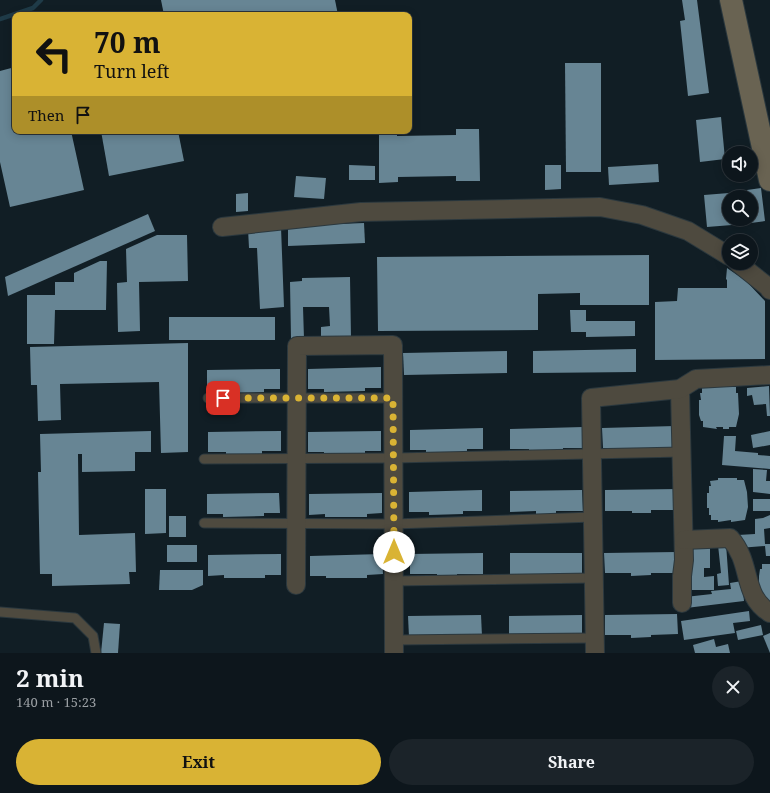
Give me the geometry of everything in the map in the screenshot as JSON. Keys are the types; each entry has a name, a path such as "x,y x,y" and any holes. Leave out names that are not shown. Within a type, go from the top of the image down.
{"street":[{"path":"731,0 770,180"},
{"path":"222,227 361,212 600,207 642,215 688,231 722,252"},
{"path":"747,270 770,290"},
{"path":"296,585 297,346 393,345 394,646"},
{"path":"595,646 591,398 680,389 696,379 770,375"},
{"path":"680,389 684,540 682,603"},
{"path":"684,540 730,538 743,557 750,591 760,607 770,613"}],"lane":[{"path":"208,398 393,398"},
{"path":"204,459 394,458 682,452"},
{"path":"204,523 394,524 593,517"},
{"path":"394,582 594,578"},
{"path":"0,612 76,618 93,636 96,653"},
{"path":"394,646 595,646"}],"building":[{"path":"161,0 335,0 337,12 163,12"},
{"path":"682,0 697,0 709,93 688,96 680,21 685,20"},
{"path":"565,63 601,63 601,172 566,172"},
{"path":"12,68 12,134 72,134 84,190 10,207 0,162 0,71"},
{"path":"721,117 724,146 722,146 722,159 700,162 696,120"},
{"path":"456,129 479,129 480,181 456,181 456,176 398,177 398,182 379,183 379,134 397,134 397,136 456,135"},
{"path":"102,134 179,134 184,161 109,176"},
{"path":"658,164 659,182 609,185 608,167"},
{"path":"349,165 375,166 375,180 349,180"},
{"path":"545,165 561,165 561,189 545,190"},
{"path":"296,176 326,178 324,199 294,197"},
{"path":"761,188 765,221 758,222 758,190 747,190"},
{"path":"248,193 248,211 236,212 236,194"},
{"path":"722,194 722,226 707,227 704,195"},
{"path":"148,214 155,231 8,296 5,277"},
{"path":"364,223 365,243 288,246 288,226"},
{"path":"281,227 284,307 260,309 257,248 249,248 248,229"},
{"path":"157,235 187,235 188,281 139,282 140,331 118,332 117,283 127,282 126,249"},
{"path":"649,255 649,305 580,305 580,293 538,294 538,330 378,331 377,257"},
{"path":"100,261 107,261 106,310 55,310 54,344 27,344 27,295 55,295 55,282 74,282 74,273"},
{"path":"727,270 730,270 746,281 765,301 765,359 655,360 655,302 677,301 678,288 727,288"},
{"path":"350,277 351,338 321,339 321,327 330,326 329,307 303,307 304,339 291,339 290,282 302,281 302,278"},
{"path":"570,310 586,310 586,321 635,321 635,336 586,337 586,332 571,332"},
{"path":"169,317 275,317 275,340 169,340"},
{"path":"188,343 188,452 161,453 159,382 60,384 61,420 38,421 37,385 31,385 30,347"},
{"path":"636,349 636,372 533,373 533,351"},
{"path":"507,351 507,373 404,375 403,353"},
{"path":"381,367 381,388 365,388 365,391 324,392 324,389 308,389 308,369"},
{"path":"280,369 280,389 264,389 264,392 223,393 223,390 207,391 207,370"},
{"path":"729,385 729,387 736,387 736,393 738,393 739,414 736,427 723,429 723,427 716,427 717,429 703,427 703,421 701,421 699,415 699,400 701,400 700,393 702,393 702,387"},
{"path":"769,386 770,416 767,416 766,404 754,405 752,395 747,396 747,388"},
{"path":"675,426 675,447 656,447 656,450 622,451 622,448 603,448 602,428"},
{"path":"583,427 583,448 563,448 563,451 529,452 529,449 510,449 510,429"},
{"path":"483,428 483,449 467,449 467,452 426,453 426,450 410,450 410,430"},
{"path":"151,431 151,452 135,452 135,471 82,472 82,454 78,454 79,535 135,533 136,572 129,572 130,584 52,586 52,574 40,574 38,472 41,472 40,434"},
{"path":"281,431 281,451 262,451 262,455 226,455 226,452 208,452 208,432"},
{"path":"381,431 381,451 365,451 365,454 324,455 324,452 308,452 308,432"},
{"path":"770,431 770,445 753,448 751,435"},
{"path":"724,436 736,436 735,451 758,453 758,455 770,456 770,469 722,465"},
{"path":"753,469 767,470 766,481 770,481 770,494 753,492"},
{"path":"718,478 737,478 737,480 744,480 747,492 748,507 745,520 718,522 718,520 711,520 709,508 707,508 707,493 709,493 709,486 711,486 710,481 718,480"},
{"path":"145,489 166,489 166,533 145,534"},
{"path":"678,489 678,510 651,510 651,513 605,511 605,490"},
{"path":"482,490 482,511 463,511 463,514 429,515 429,512 409,512 409,492"},
{"path":"582,490 583,511 556,511 556,514 536,514 536,511 510,512 510,491"},
{"path":"279,493 280,513 264,513 264,516 223,517 223,514 207,514 207,494"},
{"path":"382,493 382,513 367,514 367,517 325,517 325,514 309,515 309,494"},
{"path":"753,499 770,499 770,511 753,511"},
{"path":"770,515 770,528 764,529 765,544 770,544 770,556 766,556 765,546 739,548 738,535 755,534 755,519"},
{"path":"169,516 186,516 186,537 169,537"},
{"path":"710,541 710,568 704,568 704,577 714,576 714,590 692,590 691,553 687,542"},
{"path":"726,544 729,585 718,586 717,574 721,573 718,545"},
{"path":"167,545 197,545 197,562 167,562"},
{"path":"677,552 677,573 651,573 651,575 631,576 631,573 605,573 604,553"},
{"path":"483,553 483,574 457,574 457,576 437,577 437,574 410,574 410,554"},
{"path":"510,553 582,553 582,573 556,574 556,576 510,574"},
{"path":"281,554 281,575 265,575 265,578 224,578 224,575 208,576 208,555"},
{"path":"382,554 383,574 367,575 367,578 326,578 326,576 310,576 310,556"},
{"path":"762,564 770,564 770,603 759,591 759,576 760,569 762,569"},
{"path":"160,570 203,570 203,585 192,590 159,590"},
{"path":"742,581 744,601 686,608 685,597 712,594 711,591 731,589 730,583"},
{"path":"749,611 750,621 733,623 735,633 684,640 681,621"},
{"path":"677,614 678,634 651,635 651,637 631,638 631,635 605,635 605,615"},
{"path":"481,615 482,636 409,637 408,616"},
{"path":"582,615 582,636 509,636 509,616"},
{"path":"104,623 120,624 118,653 101,653"},
{"path":"761,625 763,635 738,640 736,631"},
{"path":"770,633 770,653 763,636"},
{"path":"714,639 716,647 728,644 730,653 695,653 693,645"}],"waterway":[{"path":"21,12 33,8 41,0"},
{"path":"0,19 12,15"}],"route":[{"path":"223,398 393,398 394,552"}]}
